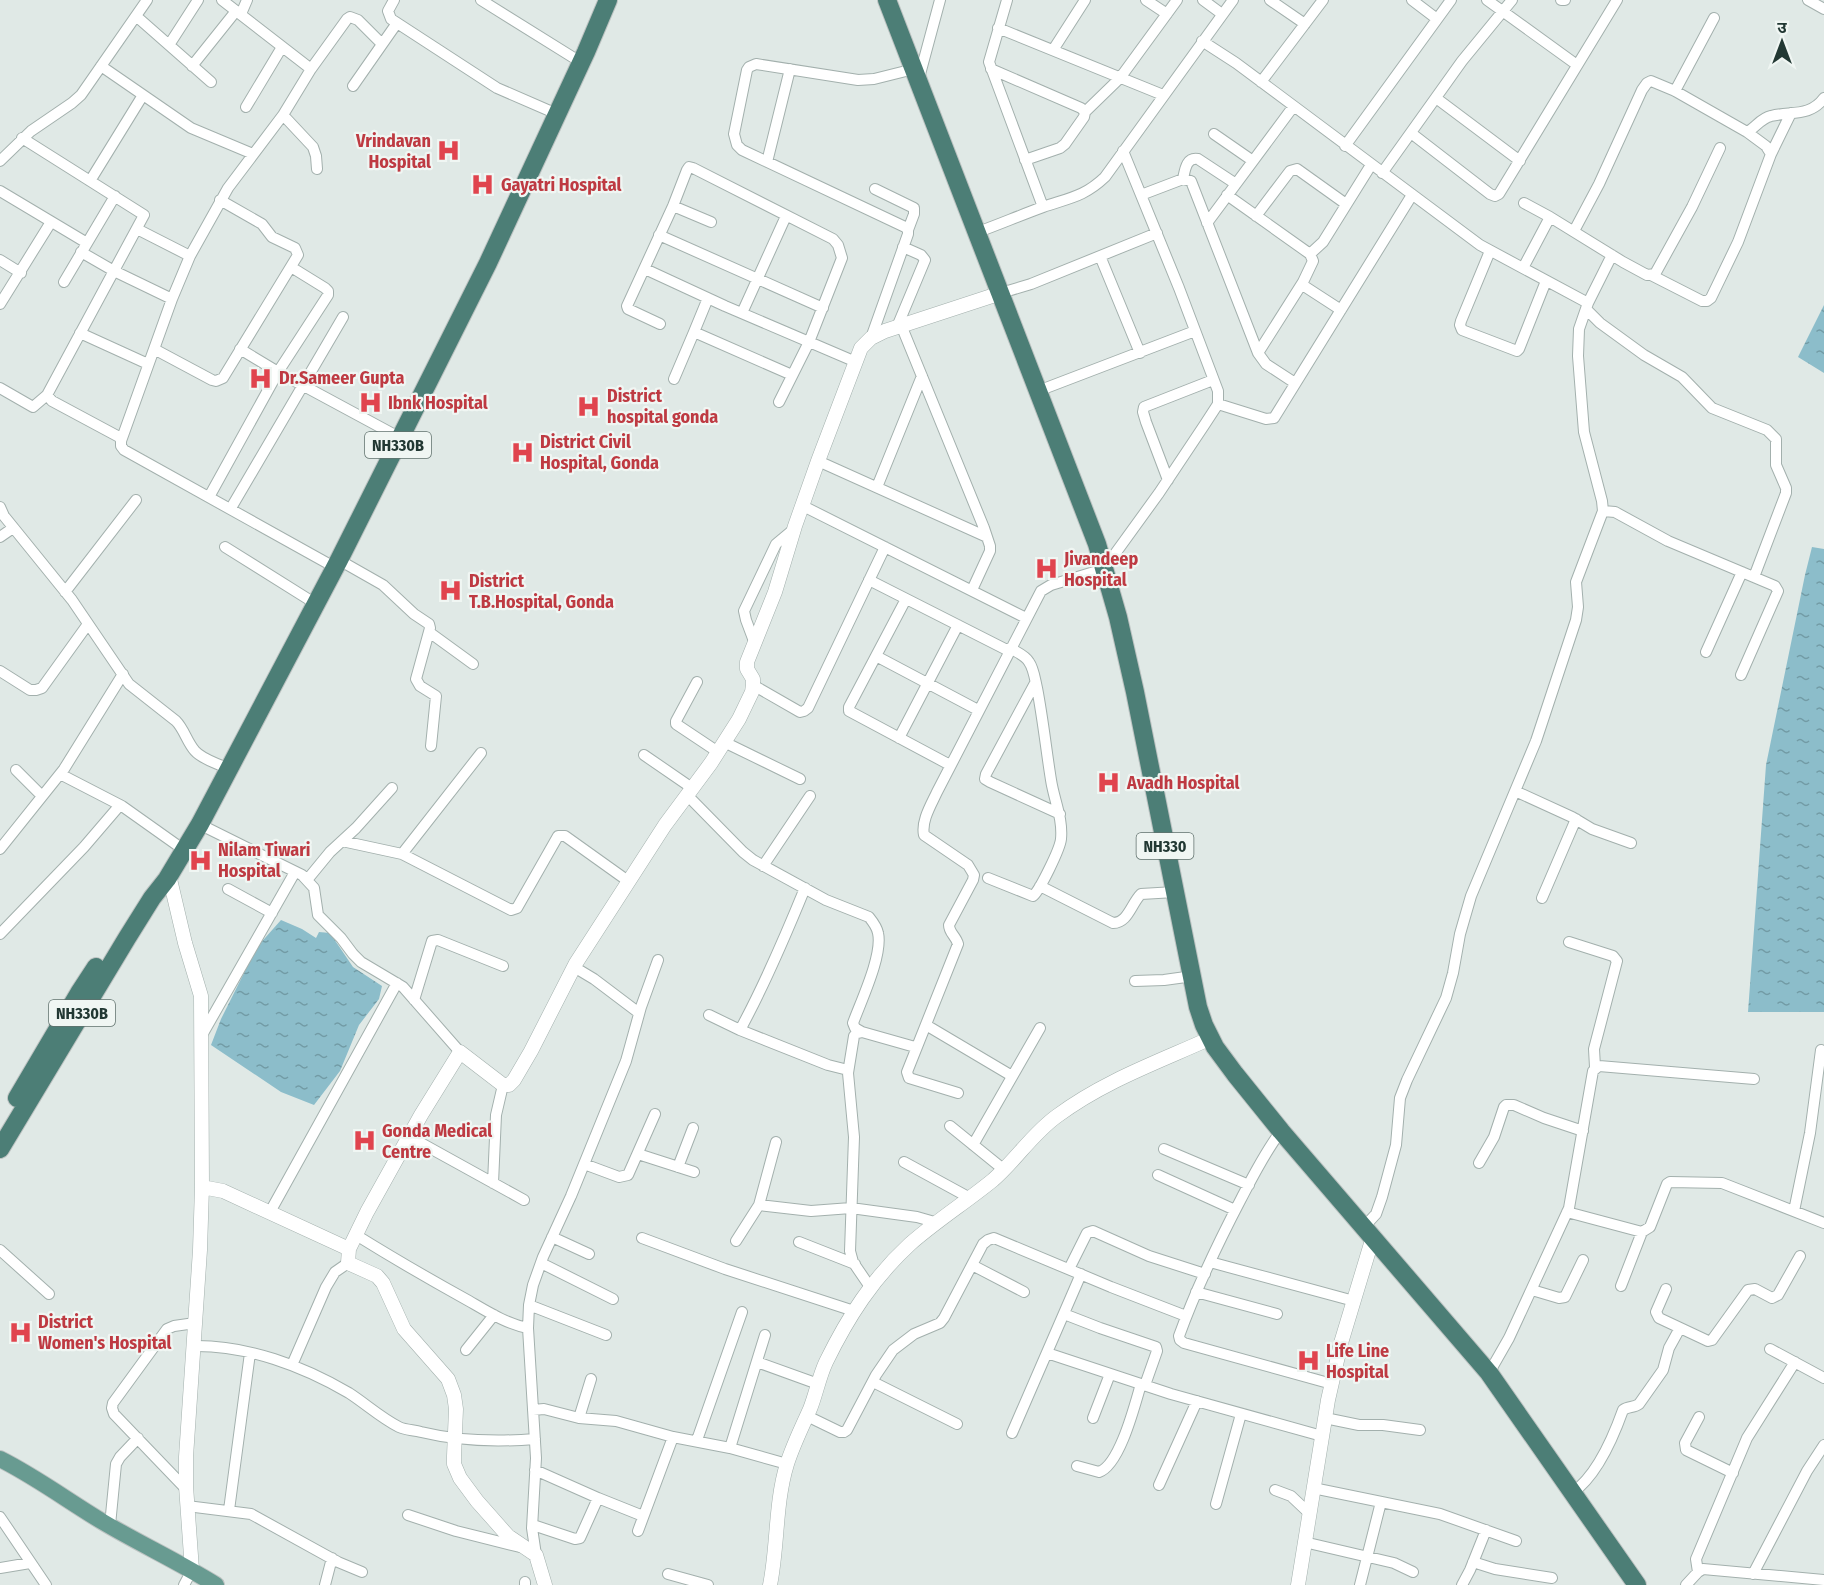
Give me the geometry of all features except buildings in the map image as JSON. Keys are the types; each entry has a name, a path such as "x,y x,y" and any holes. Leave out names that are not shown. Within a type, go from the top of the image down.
{"highway":[{"name":"NH330B","path":"196,822 222,766 308,599 333,561 393,434 477,272 574,58 597,0"},
{"name":"NH330B","path":"0,1129 79,993 196,822 488,263 608,0"},
{"name":"NH330","path":"887,0 978,232 1104,569 1118,617 1135,692 1174,892 1198,1007 1204,1025 1235,1074 1281,1131 1489,1373 1638,1585"},
{"name":"NH330B","path":"0,1149 127,938 169,875 180,848"}],"main road":[{"path":"0,1459 216,1585"}],"street":[{"path":"0,161 31,130 72,103 81,94 147,0"},
{"path":"169,45 198,0"},
{"path":"222,0 310,69"},
{"path":"192,66 247,0"},
{"path":"393,0 388,15 397,23 497,88 550,111"},
{"path":"481,0 574,58"},
{"path":"908,230 742,150 734,140 734,134 747,70 756,64 858,80 916,75 940,0"},
{"path":"1006,0 990,55 991,69 1042,207"},
{"path":"1053,50 1085,0"},
{"path":"1146,0 1167,14"},
{"path":"1025,160 1053,151 1065,144 1084,117 1085,112 1120,78 1177,0"},
{"path":"1203,0 1222,14"},
{"path":"978,232 1093,189 1105,177 1233,0"},
{"path":"1270,0 1305,24"},
{"path":"1261,82 1323,0"},
{"path":"1412,0 1437,19"},
{"path":"1345,146 1451,0"},
{"path":"1487,0 1577,65"},
{"path":"1382,172 1462,62 1512,0"},
{"path":"1411,133 1490,194 1499,195 1617,0"},
{"path":"1808,0 1824,9"},
{"path":"136,16 211,82"},
{"path":"382,44 357,20 350,17 310,69 283,114 220,200 190,256 172,299 121,438 121,446 124,450 209,497 383,585 414,614 427,622 430,628 416,679 420,686 436,696 431,746"},
{"path":"1675,91 1714,18"},
{"path":"353,86 397,23"},
{"path":"998,28 1163,95"},
{"path":"1202,41 1236,63 1345,146 1490,251 1587,306 1600,323 1644,355 1682,377 1713,408 1767,430 1776,439 1776,465 1786,493 1754,577"},
{"path":"246,107 282,47"},
{"path":"101,66 191,128 253,154"},
{"path":"767,162 790,69"},
{"path":"991,69 1081,108 1085,112"},
{"path":"1574,231 1599,184 1642,90 1651,81 1675,91 1747,132 1766,146 1770,154"},
{"path":"90,181 143,94"},
{"path":"1436,98 1520,161"},
{"path":"1747,132 1770,116 1812,109 1824,98"},
{"path":"1207,223 1293,107"},
{"path":"1524,203 1647,275 1702,301 1707,301 1711,298 1738,242 1770,154 1791,113"},
{"path":"283,114 313,147 317,169"},
{"path":"1214,134 1253,161"},
{"path":"0,389 33,407 48,394 144,215 22,138"},
{"path":"1651,275 1655,274 1692,207 1720,148"},
{"path":"958,1093 909,1078 907,1072 915,1047 958,944 949,925 974,875 968,865 924,835 926,819 950,765 1041,591 1051,585 1104,569 1168,480 1218,404 1218,391 1124,151"},
{"path":"1183,179 1185,166 1190,159 1194,158 1236,184"},
{"path":"1310,254 1323,242 1371,165"},
{"path":"660,324 628,309 628,300 645,268 689,167 833,239 838,245 842,258 809,342 779,402"},
{"path":"1256,216 1293,169 1297,169 1346,204"},
{"path":"1141,195 1183,179 1191,181 1258,353 1266,364 1296,383"},
{"path":"196,822 307,880 314,888 316,909 322,919 361,962 403,987 460,1052 503,1085 509,1085 526,1061 574,967 628,881 721,747 739,719 752,692 753,679 747,669 747,662 776,592 794,529 818,461 861,348 870,338 914,214 914,208 875,189"},
{"path":"0,192 51,222 114,272 172,299"},
{"path":"1227,195 1310,254 1313,261 1304,282 1258,353"},
{"path":"1218,404 1270,420 1274,418 1412,195"},
{"path":"64,282 115,196"},
{"path":"154,349 216,381 223,378 298,255 295,248 272,237 262,224 220,200"},
{"path":"672,206 711,222"},
{"path":"742,313 786,216"},
{"path":"1523,268 1550,217"},
{"path":"0,304 51,222"},
{"path":"137,229 190,256"},
{"path":"870,338 899,326 1031,284 1157,233"},
{"path":"659,235 823,308"},
{"path":"903,247 921,255 925,260 899,326 922,376 990,546 990,551 972,590"},
{"path":"1490,251 1461,321 1462,330 1517,351 1546,281"},
{"path":"1298,1585 1332,1384 1354,1301 1368,1232 1376,1214 1396,1145 1400,1098 1446,998 1471,896 1536,741 1576,620 1578,607 1576,582 1603,511 1584,432 1578,356 1579,329 1587,306 1612,255"},
{"path":"1100,256 1140,353"},
{"path":"0,260 21,273"},
{"path":"209,497 278,372 328,295 325,288 291,267"},
{"path":"645,268 856,362"},
{"path":"1304,282 1307,289 1341,310"},
{"path":"674,379 708,298"},
{"path":"231,508 343,317"},
{"path":"1038,391 1195,331"},
{"path":"694,332 792,375"},
{"path":"80,333 148,364"},
{"path":"240,350 393,434"},
{"path":"877,488 922,376"},
{"path":"1168,480 1146,422 1144,407 1213,380"},
{"path":"48,394 52,401 121,438"},
{"path":"818,461 987,537"},
{"path":"66,592 136,500"},
{"path":"803,506 1026,618"},
{"path":"0,507 4,516 66,592 123,674 139,693 181,726 193,749 199,755 222,766"},
{"path":"1603,511 1615,512 1668,541 1775,586 1778,591 1741,675"},
{"path":"0,537 13,528"},
{"path":"755,644 744,611 776,544 794,529"},
{"path":"225,547 308,599"},
{"path":"753,685 800,712 808,708 885,548"},
{"path":"1706,652 1742,572"},
{"path":"869,580 1025,657 1030,662 1042,715 1051,783 1060,814 1062,836 1060,845 1035,895 1030,896 988,878"},
{"path":"906,599 849,707 849,711 950,765"},
{"path":"0,671 30,690 42,688 88,624"},
{"path":"899,738 958,625"},
{"path":"429,632 473,664"},
{"path":"876,656 978,710"},
{"path":"3,844 60,774 123,674"},
{"path":"697,682 676,724 721,747 800,779"},
{"path":"1035,683 986,774 986,779 1060,814"},
{"path":"402,854 481,753"},
{"path":"644,755 689,791 743,852 763,866 832,903 869,917 878,931 878,954 853,1023 855,1028 862,1032 915,1047"},
{"path":"16,770 42,796"},
{"path":"60,774 120,805 180,848"},
{"path":"307,880 330,852 356,828 392,788"},
{"path":"1515,791 1576,819 1592,829 1631,843"},
{"path":"763,866 810,796"},
{"path":"0,934 84,847 120,805"},
{"path":"1542,898 1576,819"},
{"path":"0,830 3,844"},
{"path":"342,841 402,854 511,910 517,908 558,836 565,836 628,881"},
{"path":"202,1035 295,872"},
{"path":"169,875 185,943 201,996 202,1035 200,1250 186,1456 192,1570 184,1585"},
{"path":"1040,886 1113,923 1124,920 1141,894 1174,892"},
{"path":"740,1030 776,960 805,888"},
{"path":"228,890 272,913"},
{"path":"414,1000 432,941 438,940 503,966"},
{"path":"1489,1373 1532,1290 1571,1200 1595,1067 1594,1049 1617,961 1613,956 1569,942"},
{"path":"545,1585 534,1556 532,1525 535,1439 528,1329 529,1305 541,1263 626,1061 639,1013 658,960"},
{"path":"574,967 639,1013"},
{"path":"1135,981 1193,976"},
{"path":"270,1212 397,983"},
{"path":"709,1015 740,1030 828,1065 848,1070"},
{"path":"926,1025 1012,1076"},
{"path":"973,1144 1040,1028"},
{"path":"862,1032 854,1036 848,1070 854,1137 850,1251 855,1264 870,1287"},
{"path":"770,1585 787,1464 825,1364 870,1287 911,1244 1003,1169 1056,1116 1091,1092 1123,1075 1211,1038"},
{"path":"1794,1211 1810,1133 1821,1050"},
{"path":"292,1365 326,1287 348,1256 367,1212 421,1115 460,1052"},
{"path":"1595,1067 1754,1079"},
{"path":"493,1183 496,1114 503,1085"},
{"path":"1479,1163 1491,1142 1506,1105 1514,1105 1582,1131"},
{"path":"584,1164 624,1177 630,1172 654,1114"},
{"path":"950,1126 1003,1169"},
{"path":"678,1167 693,1128"},
{"path":"1281,1131 1265,1153 1235,1210 1179,1336 1184,1342 1332,1384"},
{"path":"410,1137 524,1200"},
{"path":"736,1241 759,1205 776,1142"},
{"path":"1164,1149 1249,1185"},
{"path":"638,1154 694,1172"},
{"path":"904,1162 970,1198"},
{"path":"1158,1175 1235,1210"},
{"path":"1621,1286 1642,1232 1650,1227 1667,1184 1670,1182 1722,1183 1824,1223"},
{"path":"202,1187 223,1191 270,1212 348,1256 377,1276 383,1283 404,1329 448,1379 456,1409 454,1464 460,1478 508,1536 534,1556"},
{"path":"759,1205 811,1211 851,1208 917,1217 938,1223"},
{"path":"1567,1212 1642,1232"},
{"path":"1069,1269 1087,1233 1093,1231 1149,1256 1205,1274"},
{"path":"356,1235 423,1277 494,1315 528,1329"},
{"path":"552,1237 589,1254"},
{"path":"642,1238 725,1269 854,1311"},
{"path":"807,1416 844,1432 847,1430 893,1350 914,1334 940,1323 983,1244 994,1238 1186,1316"},
{"path":"799,1242 855,1264"},
{"path":"0,1250 49,1294"},
{"path":"1666,1289 1656,1315 1706,1341 1712,1340 1748,1290 1755,1289 1772,1298 1779,1295 1800,1256"},
{"path":"1532,1290 1559,1298 1565,1297 1583,1260"},
{"path":"1210,1262 1354,1301"},
{"path":"541,1263 613,1299"},
{"path":"972,1265 1024,1292"},
{"path":"1012,1433 1081,1274"},
{"path":"1197,1292 1277,1314"},
{"path":"529,1305 606,1335"},
{"path":"697,1440 742,1312"},
{"path":"1064,1314 1100,1328 1154,1344 1157,1351 1125,1436 1106,1468 1099,1472 1077,1466"},
{"path":"466,1350 494,1315"},
{"path":"186,1489 114,1414 112,1408 113,1403 167,1329 195,1323"},
{"path":"1572,1493 1587,1481 1614,1434 1623,1410 1639,1404 1663,1370 1669,1348 1680,1329"},
{"path":"730,1448 765,1335"},
{"path":"193,1346 231,1348 292,1365 322,1377 400,1427 454,1438 535,1439"},
{"path":"1770,1349 1824,1378"},
{"path":"229,1510 250,1353"},
{"path":"1047,1353 1197,1401 1322,1436"},
{"path":"757,1362 818,1384"},
{"path":"1698,1572 1696,1560 1750,1433 1795,1362"},
{"path":"1093,1418 1110,1374"},
{"path":"579,1418 591,1379"},
{"path":"873,1382 957,1424"},
{"path":"1160,1485 1197,1401"},
{"path":"533,1410 544,1409 579,1418 616,1421 787,1464"},
{"path":"1216,1504 1241,1414"},
{"path":"1699,1417 1685,1443 1686,1450 1733,1473"},
{"path":"1325,1418 1359,1425 1383,1425 1420,1430"},
{"path":"638,1531 673,1437"},
{"path":"110,1525 116,1464 138,1438"},
{"path":"1753,1574 1807,1471 1824,1445"},
{"path":"535,1470 643,1516"},
{"path":"1313,1488 1440,1514 1516,1541"},
{"path":"1275,1490 1291,1496 1309,1513"},
{"path":"532,1525 575,1539 580,1538 598,1498"},
{"path":"1360,1585 1381,1502"},
{"path":"187,1506 251,1514 362,1572"},
{"path":"408,1515 534,1556"},
{"path":"0,1517 46,1585"},
{"path":"1462,1585 1485,1530"},
{"path":"1304,1542 1394,1563 1413,1572"},
{"path":"325,1585 332,1558"},
{"path":"1473,1562 1495,1569 1552,1578"},
{"path":"0,1568 30,1563"},
{"path":"1686,1585 1703,1569 1799,1582 1824,1580"},
{"path":"668,1574 708,1585"}],"water":[{"path":"1824,305 1824,373 1798,357"},
{"path":"1812,547 1824,549 1824,1012 1748,1012 1766,765"},
{"path":"281,920 316,938 319,932 330,933 353,967 382,986 379,999 359,1025 340,1071 314,1105 281,1092 211,1045 221,1019 257,947"}],"place":[{"name":"Vrindavan Hospital","path":"449,151"},
{"name":"Gayatri Hospital","path":"483,185"},
{"name":"Dr.Sameer Gupta","path":"261,378"},
{"name":"Ibnk Hospital","path":"370,403"},
{"name":"District hospital gonda","path":"589,406"},
{"name":"District Civil Hospital, Gonda","path":"522,452"},
{"name":"Jivandeep Hospital","path":"1046,569"},
{"name":"District T.B.Hospital, Gonda","path":"451,591"},
{"name":"Avadh Hospital","path":"1109,783"},
{"name":"Nilam Tiwari Hospital","path":"200,860"},
{"name":"Gonda Medical Centre","path":"364,1141"},
{"name":"District Women's Hospital","path":"20,1332"},
{"name":"Life Line Hospital","path":"1308,1361"}]}
